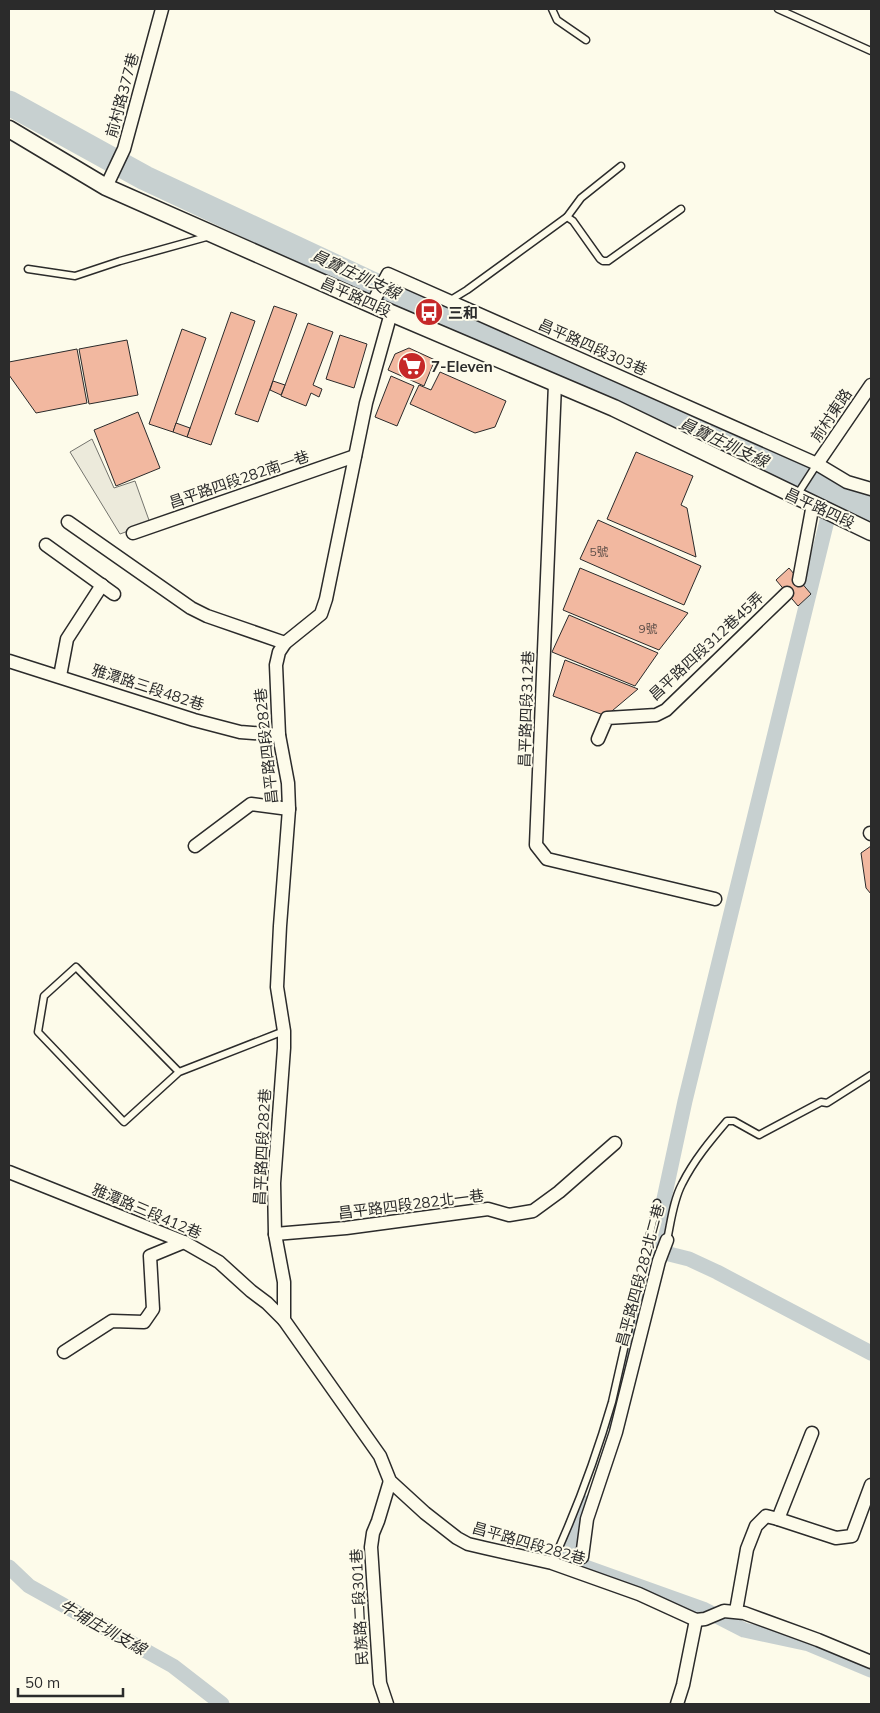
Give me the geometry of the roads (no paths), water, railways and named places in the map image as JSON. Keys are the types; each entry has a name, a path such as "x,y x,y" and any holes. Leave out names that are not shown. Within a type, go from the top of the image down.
{"street":[{"name":"前村路377巷","path":"106,187 124,149 162,9"},
{"name":"昌平路四段","path":"9,129 106,187 391,313 614,408 799,492 813,504 871,532"},
{"name":"昌平路四段303巷","path":"372,304 388,274 817,464 847,482 871,489"},
{"name":"昌平路四段282巷","path":"391,313 366,403 326,599 321,614 285,643 279,652 276,665 279,735 288,783 289,809 277,987 284,1032 284,1048 274,1183 275,1234 284,1282 284,1320 380,1456 390,1480 425,1513 457,1538 468,1544 485,1548 552,1563 580,1566 639,1594 701,1619"},
{"name":"昌平路四段312巷","path":"555,384 536,845 547,859 715,899"},
{"name":"前村東路","path":"817,464 871,385"},
{"name":"昌平路四段282南一巷","path":"133,533 355,456"},
{"path":"799,580 813,504"},
{"path":"68,522 191,608 207,616 285,643"},
{"path":"46,545 114,594"},
{"path":"60,676 67,639 102,585"},
{"name":"昌平路四段312巷45弄","path":"598,739 607,718 656,714 666,710 787,593"},
{"name":"雅潭路三段482巷","path":"9,660 194,720 240,732 279,735"},
{"path":"196,846 251,804 289,809"},
{"name":"昌平路四段282北一巷","path":"275,1234 346,1228 488,1210 509,1215 533,1210 559,1192 615,1143"},
{"name":"雅潭路三段412巷","path":"9,1172 184,1242 219,1262 284,1320"},
{"name":"昌平路四段282北二巷","path":"580,1566 587,1519 616,1432 659,1261 667,1240"},
{"path":"64,1352 112,1321 144,1322 153,1309 150,1256 184,1242"},
{"path":"778,1519 812,1433"},
{"name":"民族路二段301巷","path":"387,1704 380,1683 371,1547 373,1533 390,1480"},
{"path":"730,1611 747,1549 756,1526 766,1516 836,1538 852,1536 871,1485"},
{"path":"676,1704 684,1685 701,1619 730,1611 818,1640 871,1662"}],"lane":[{"path":"552,9 558,20 586,40"},
{"path":"778,9 871,51"},
{"path":"448,301 467,290 568,218 581,198 621,166"},
{"path":"568,218 573,221 600,259 608,262 681,209"},
{"path":"28,269 75,276 120,261 216,234"},
{"path":"799,492 817,464"},
{"path":"180,1072 76,967 44,996 38,1032 124,1122 180,1072 284,1032"},
{"name":"昌平路四段282北二巷","path":"667,1240 677,1196 682,1184 703,1149 727,1121 734,1121 758,1135 821,1102 827,1103 871,1075"},
{"path":"552,1563 575,1514 604,1432 657,1203"},
{"path":"612,1402 626,1394"}],"waterway":[{"name":"員寶庄圳支線","path":"9,103 145,178 415,304 871,509"},
{"path":"612,1422 653,1250 685,1101 834,492"},
{"path":"653,1250 689,1259 717,1272 871,1353"},
{"path":"586,1503 566,1560 703,1609 744,1630 809,1644 871,1670"},
{"name":"牛埔庄圳支線","path":"9,1567 29,1586 173,1666 222,1704"}],"place":[{"name":"三和","path":"429,312"},
{"name":"7-Eleven","path":"412,366"}]}
